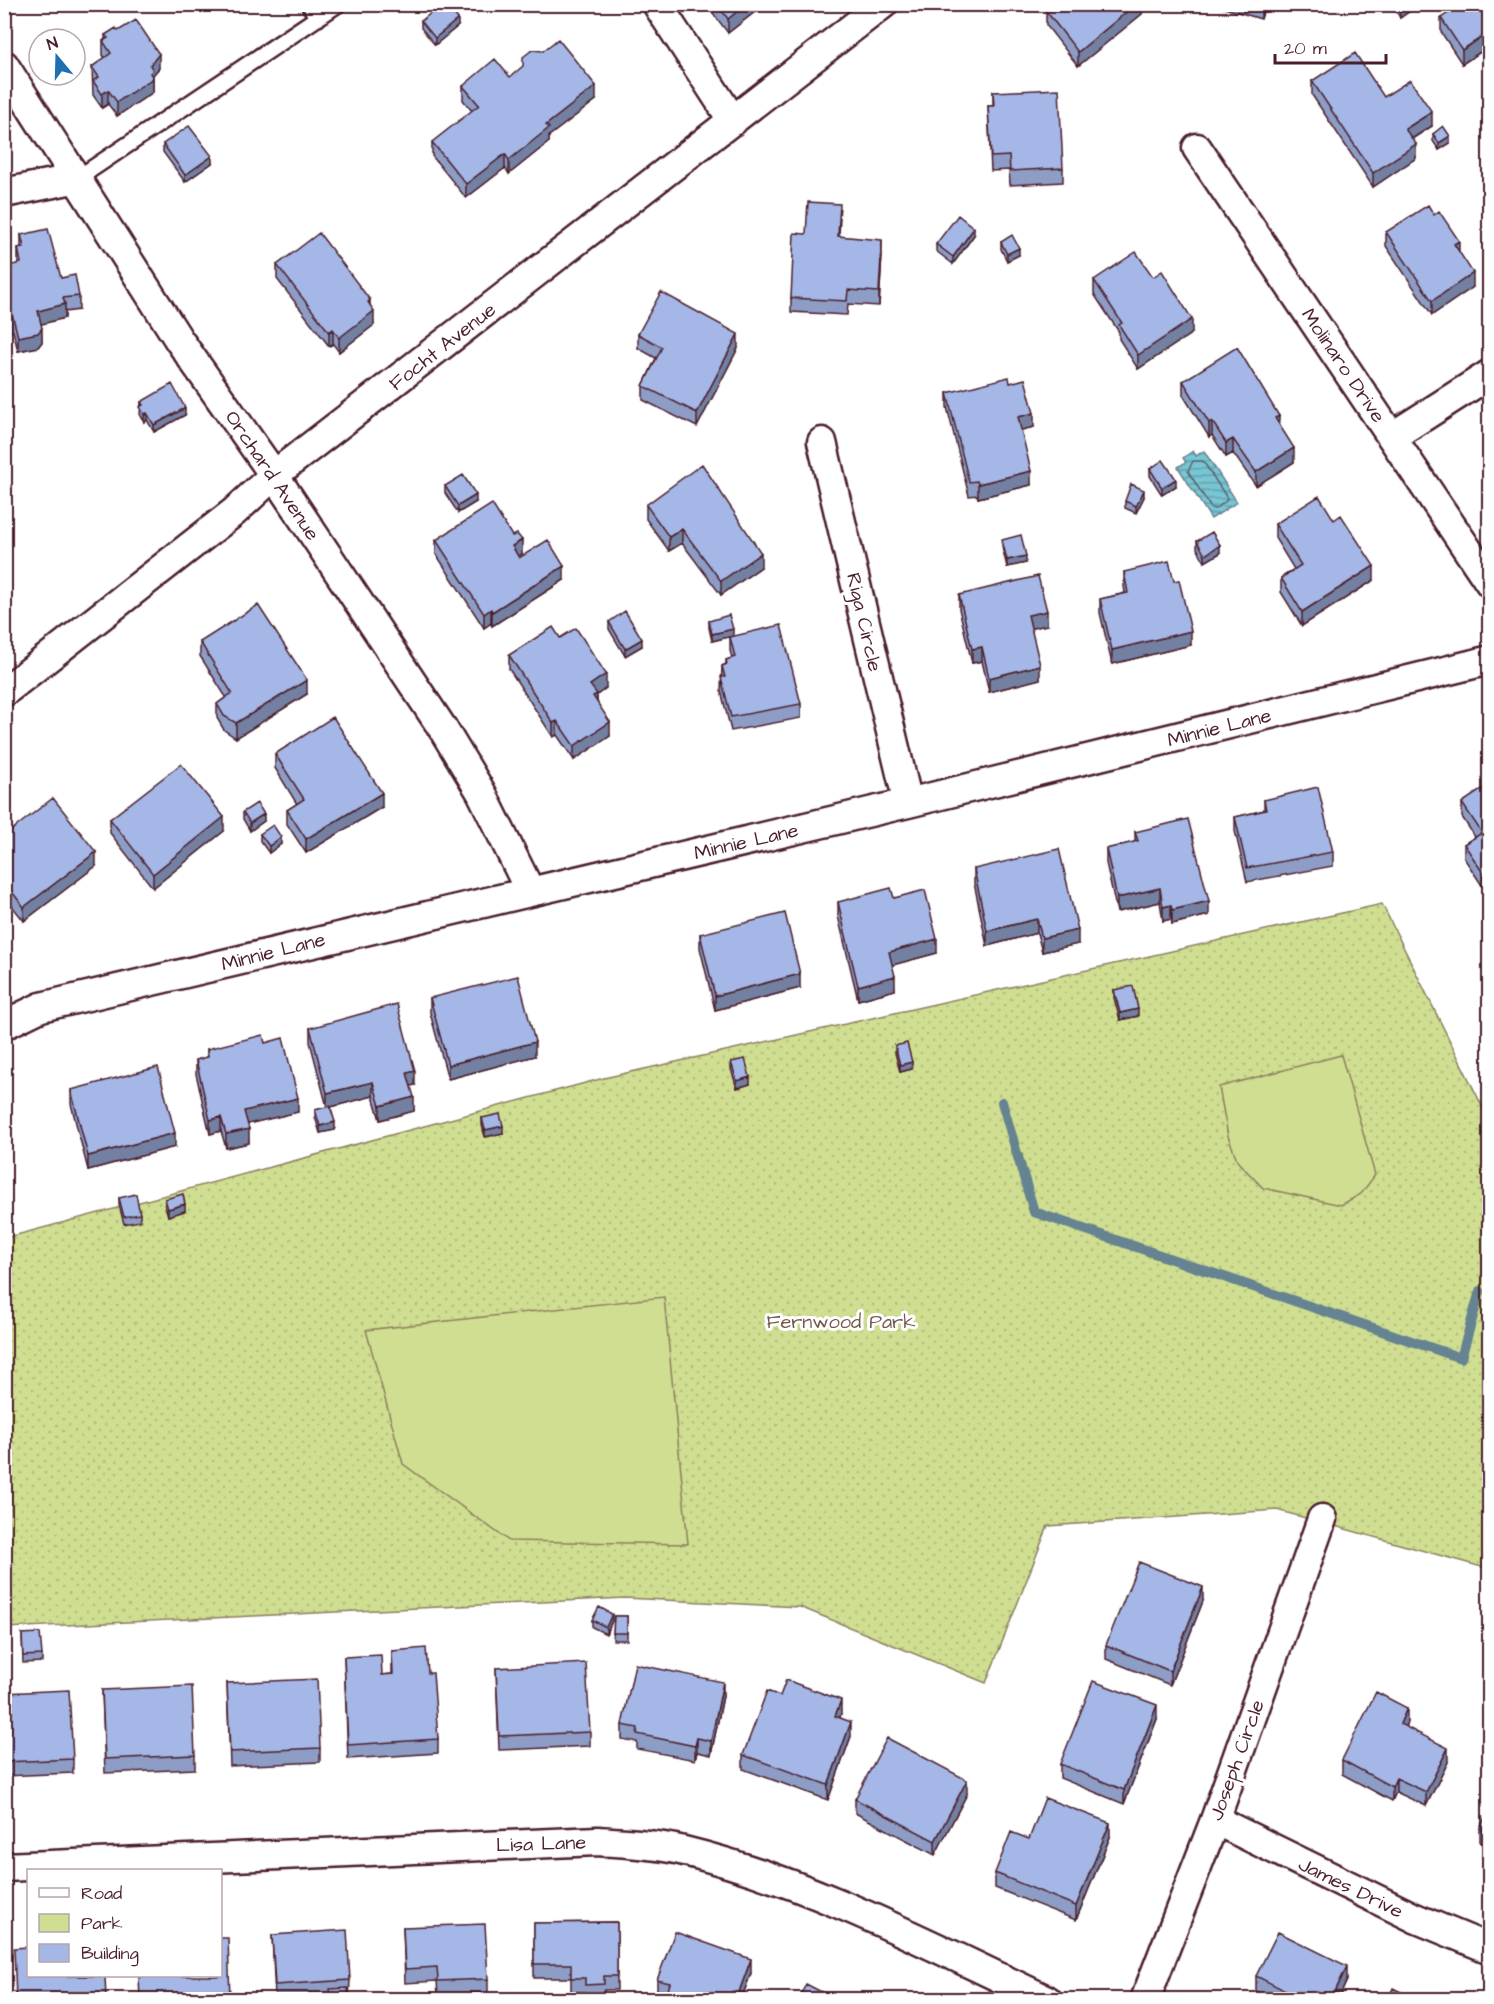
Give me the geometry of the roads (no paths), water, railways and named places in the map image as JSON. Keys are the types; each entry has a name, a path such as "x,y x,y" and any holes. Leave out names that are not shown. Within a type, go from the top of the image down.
{"street":[{"path":"657,4 733,121"},
{"name":"Focht Avenue","path":"4,692 234,512 274,475 883,4"},
{"name":"Orchard Avenue","path":"4,65 179,340 274,475 465,765 481,792 530,891"},
{"name":"Molinaro Drive","path":"1197,148 1490,583"},
{"path":"4,193 78,178"},
{"path":"1393,436 1490,374"},
{"name":"Riga Circle","path":"822,442 908,803"},
{"name":"Minnie Lane","path":"4,1024 41,1007 908,803 1490,660"},
{"name":"Joseph Circle","path":"1145,2000 1215,1820 1322,1519"},
{"name":"James Drive","path":"1215,1820 1415,1918 1490,1949"},
{"name":"Lisa Lane","path":"4,1867 598,1841 655,1846 683,1851 820,1894 1047,2000"}],"lane":[{"path":"309,4 318,18"},
{"path":"78,178 338,4"}],"water":[{"path":"1193,451 1196,456 1204,451 1237,502 1211,519 1178,467 1186,462 1183,458"}],"waterway":[{"path":"1002,1102 1034,1212 1461,1358 1480,1291"}],"park label":[{"name":"Fernwood Park","path":"841,1321"}]}
